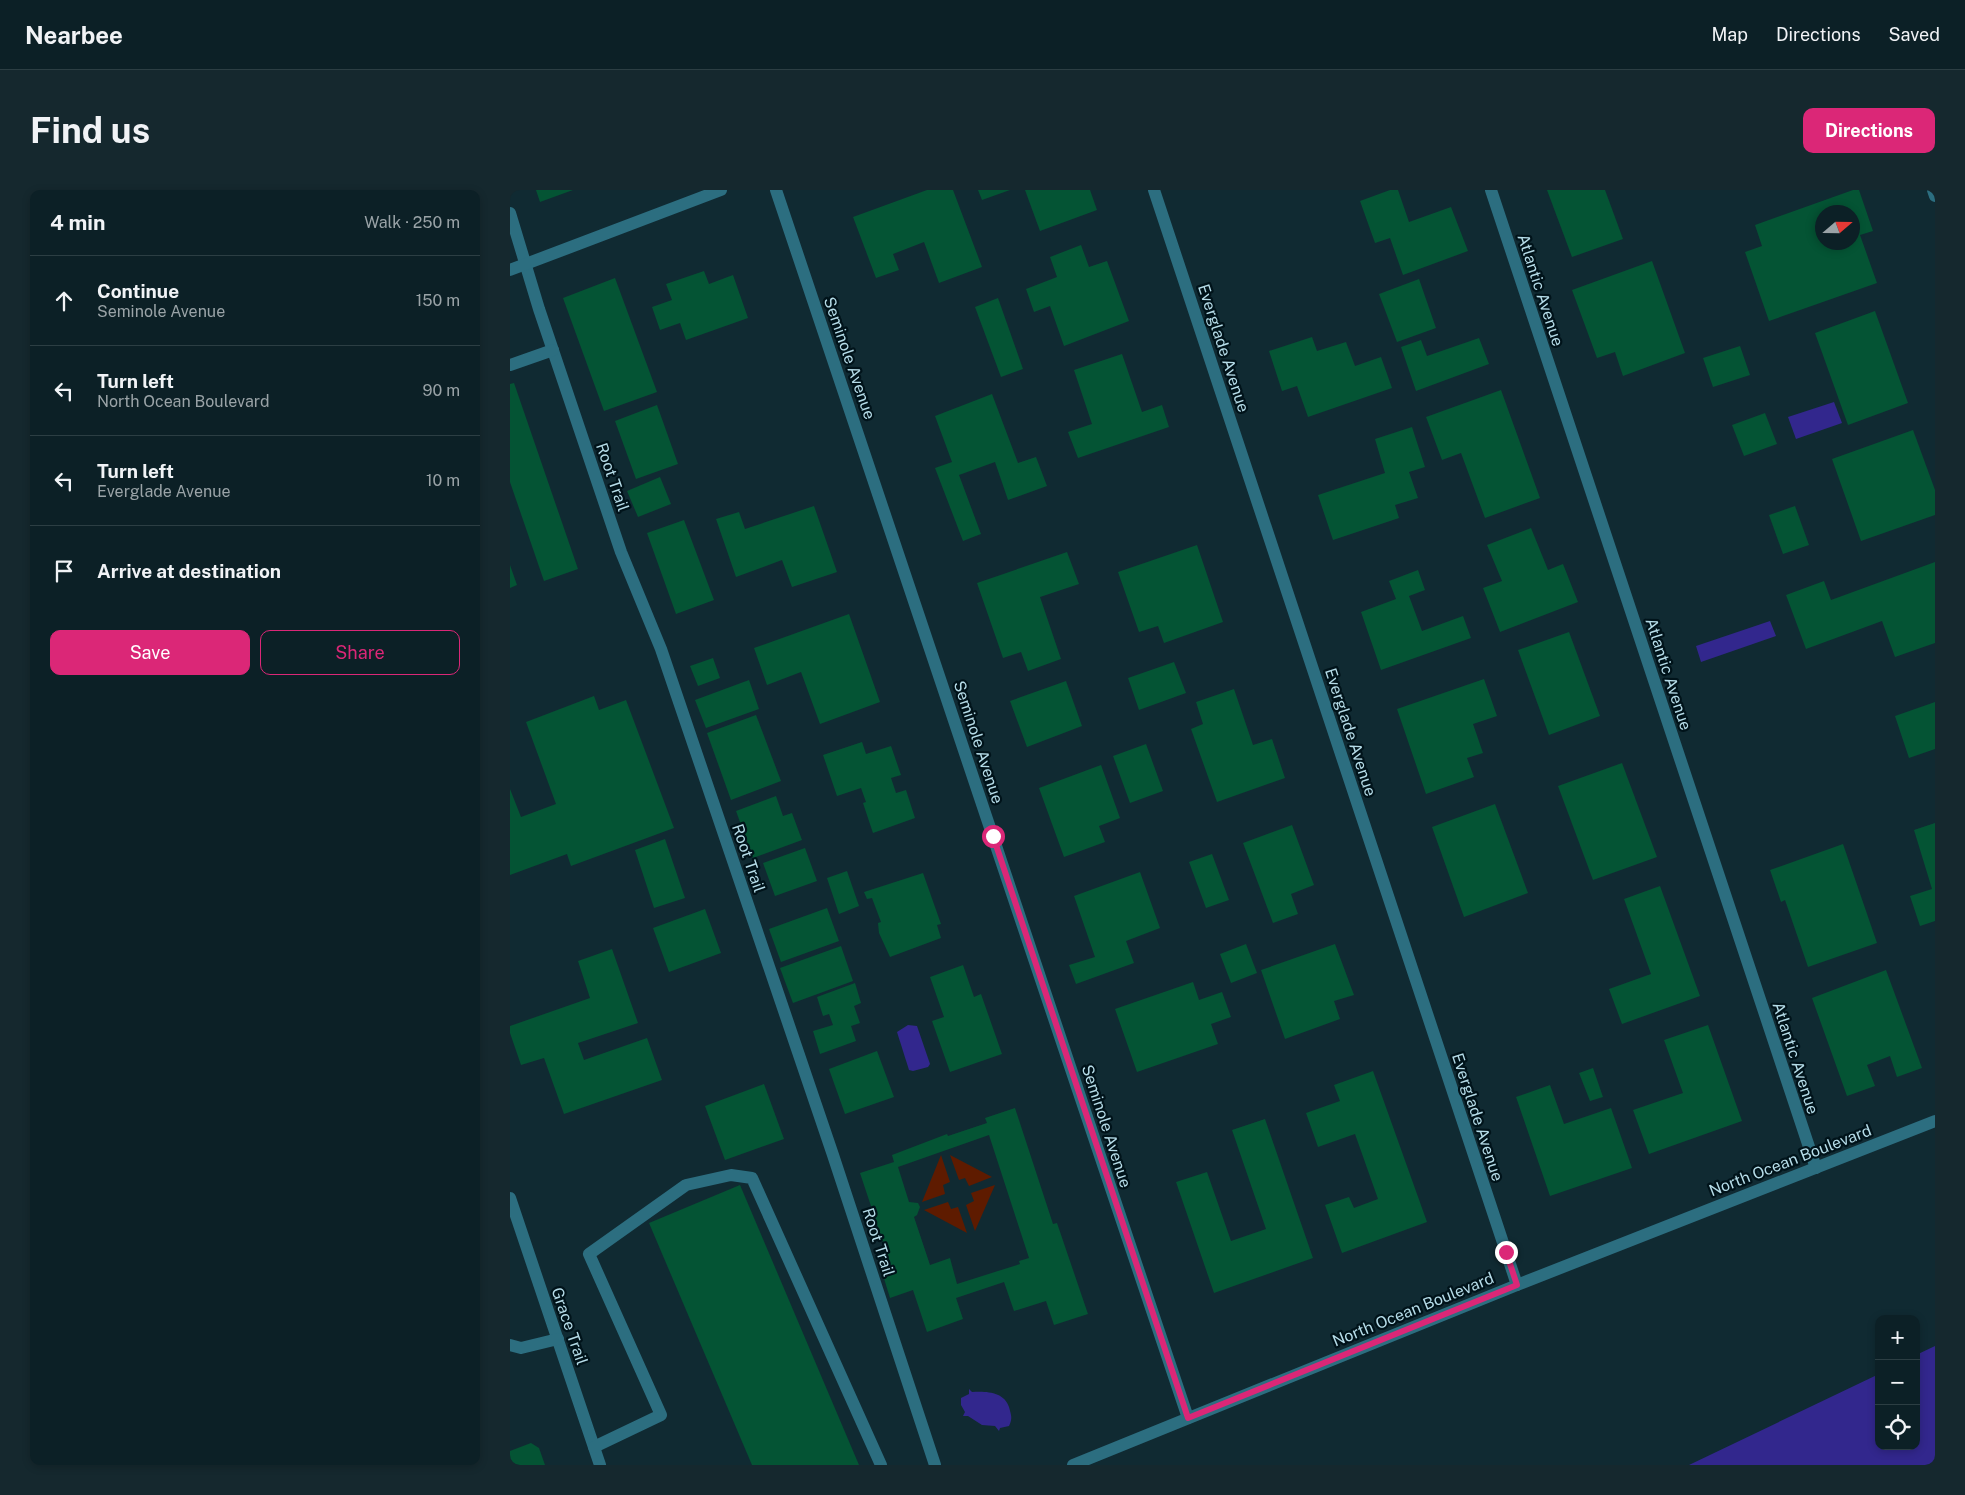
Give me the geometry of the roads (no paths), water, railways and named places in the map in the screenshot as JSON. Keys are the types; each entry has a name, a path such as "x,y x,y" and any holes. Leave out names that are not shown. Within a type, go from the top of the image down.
{"street":[{"path":"510,270 721,190"},
{"name":"Seminole Avenue","path":"776,190 1188,1418"},
{"name":"Everglade Avenue","path":"1154,190 1517,1285"},
{"name":"Atlantic Avenue","path":"1491,190 1816,1168"},
{"path":"1933,190 1935,196"},
{"name":"Root Trail","path":"510,213 553,350 621,552 668,668 833,1155 935,1465"},
{"path":"510,364 553,350"},
{"name":"North Ocean Boulevard","path":"1073,1465 1517,1285 1935,1121"},
{"path":"594,1446 661,1415 589,1254 686,1185 731,1175 752,1178 881,1465"},
{"name":"Grace Trail","path":"510,1198 600,1465"},
{"path":"510,1345 521,1348 558,1340"}]}
